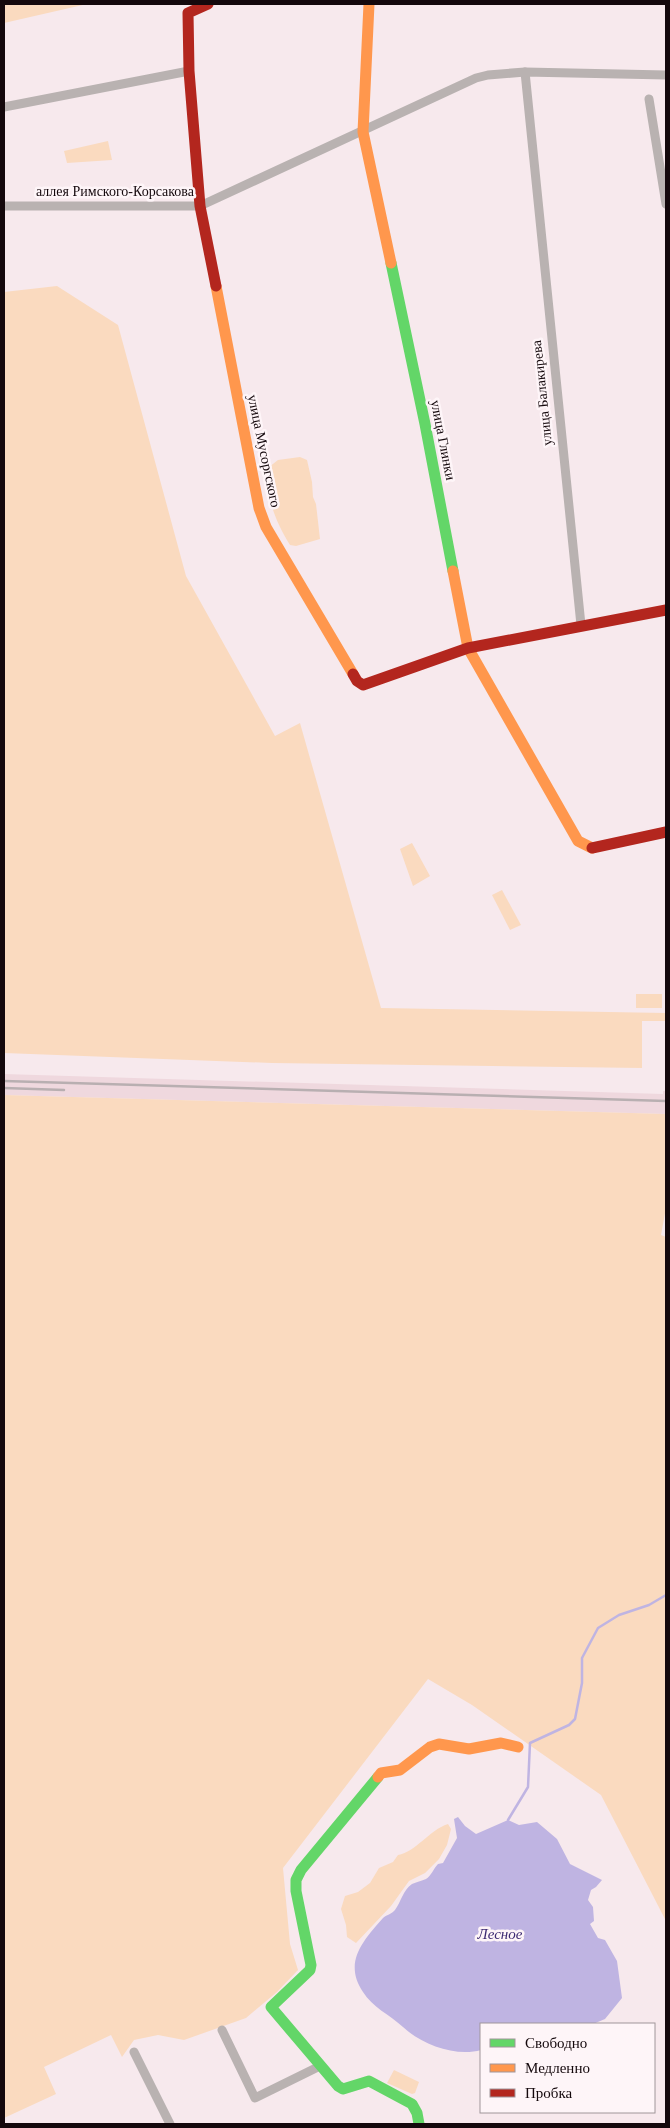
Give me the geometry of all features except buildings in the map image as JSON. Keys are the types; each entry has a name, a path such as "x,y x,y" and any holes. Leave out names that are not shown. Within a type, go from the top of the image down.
{"street":[{"name":"аллея Римского-Корсакова","path":"4,206 200,206 189,71 188,13 208,4"},
{"name":"улица Глинки","path":"369,4 363,132 425,424 468,648 578,841 592,848 666,832"},
{"path":"4,107 189,71"},
{"path":"200,206 488,74 524,72 666,75"},
{"name":"улица Балакирева","path":"524,72 581,624"},
{"path":"649,100 666,204"},
{"name":"улица Мусоргского","path":"200,206 259,508 266,527 357,680 364,685 468,648"},
{"path":"468,648 581,624 666,610"},
{"path":"419,2124 415,2108 407,2100 369,2081 360,2082 343,2089 338,2086 271,2007 310,1970 311,1965 296,1891 296,1880 301,1870 381,1773 400,1770 430,1747 439,1744 476,1749 501,1743 518,1747"},
{"path":"222,2030 255,2098 320,2066"},
{"path":"134,2052 168,2124"}],"shaded area":[{"path":"4,4 87,4 4,23"},
{"path":"108,141 112,160 67,163 64,151"},
{"path":"57,286 118,325 186,576 275,736 300,723 381,1008 666,1013 666,1021 642,1021 642,1068 272,1063 4,1053 4,292"},
{"path":"300,457 307,460 313,497 316,504 320,539 296,546 290,545 276,518 270,501 264,471 278,460"},
{"path":"412,843 430,876 413,886 400,849"},
{"path":"502,890 521,925 510,930 492,895"},
{"path":"636,994 662,994 662,1008 636,1008"},
{"path":"4,1074 663,1094 663,1091 666,1091 666,1114 4,1095"},
{"path":"4,1095 666,1114 666,1208 661,1235 666,1237 666,1921 601,1795 472,1705 428,1679 283,1868 290,1944 298,1970 277,1992 246,2018 184,2040 158,2035 134,2040 122,2057 111,2035 44,2067 56,2094 4,2118"},
{"path":"448,1824 451,1829 447,1845 439,1859 425,1873 409,1881 391,1906 356,1943 347,1937 346,1925 341,1909 345,1896 358,1892 370,1883 379,1868 393,1862 398,1855 411,1850 435,1831"},
{"path":"394,2070 419,2082 415,2093 412,2094 387,2083"}],"water":[{"name":"Лесное","path":"458,1817 465,1826 476,1834 508,1820 519,1825 537,1822 557,1839 570,1864 602,1880 591,1890 588,1900 593,1907 594,1921 590,1924 598,1938 605,1940 617,1961 622,1998 605,2019 595,2023 480,2023 480,2050 471,2052 450,2051 429,2044 411,2033 376,2007 363,1992 357,1981 355,1971 355,1961 358,1952 383,1918 395,1910 409,1887 426,1879 438,1864 443,1863 457,1838 454,1819"}],"waterway":[{"path":"508,1820 528,1787 530,1743 569,1725 575,1719 582,1683 582,1658 598,1628 619,1615 649,1605 666,1595"}],"railway":[{"path":"4,1081 666,1101"},
{"path":"4,1088 64,1090"}],"traffic: fast":[{"path":"391,263 425,424 453,571"},
{"path":"378,1777 301,1870 296,1880 296,1891 311,1965 310,1970 271,2007 338,2086 343,2089 369,2081 412,2104 417,2113 419,2124"}],"traffic: slow":[{"path":"369,4 363,132 391,263"},
{"path":"216,286 259,508 266,527 353,674"},
{"path":"453,571 468,648 578,841 592,848"},
{"path":"378,1777 381,1773 400,1770 430,1747 439,1744 469,1749 501,1743 518,1747"}],"traffic: jam":[{"path":"208,4 188,13 189,71 200,206 216,286"},
{"path":"353,674 357,681 363,685 468,648 666,610"},
{"path":"592,848 666,832"}]}
